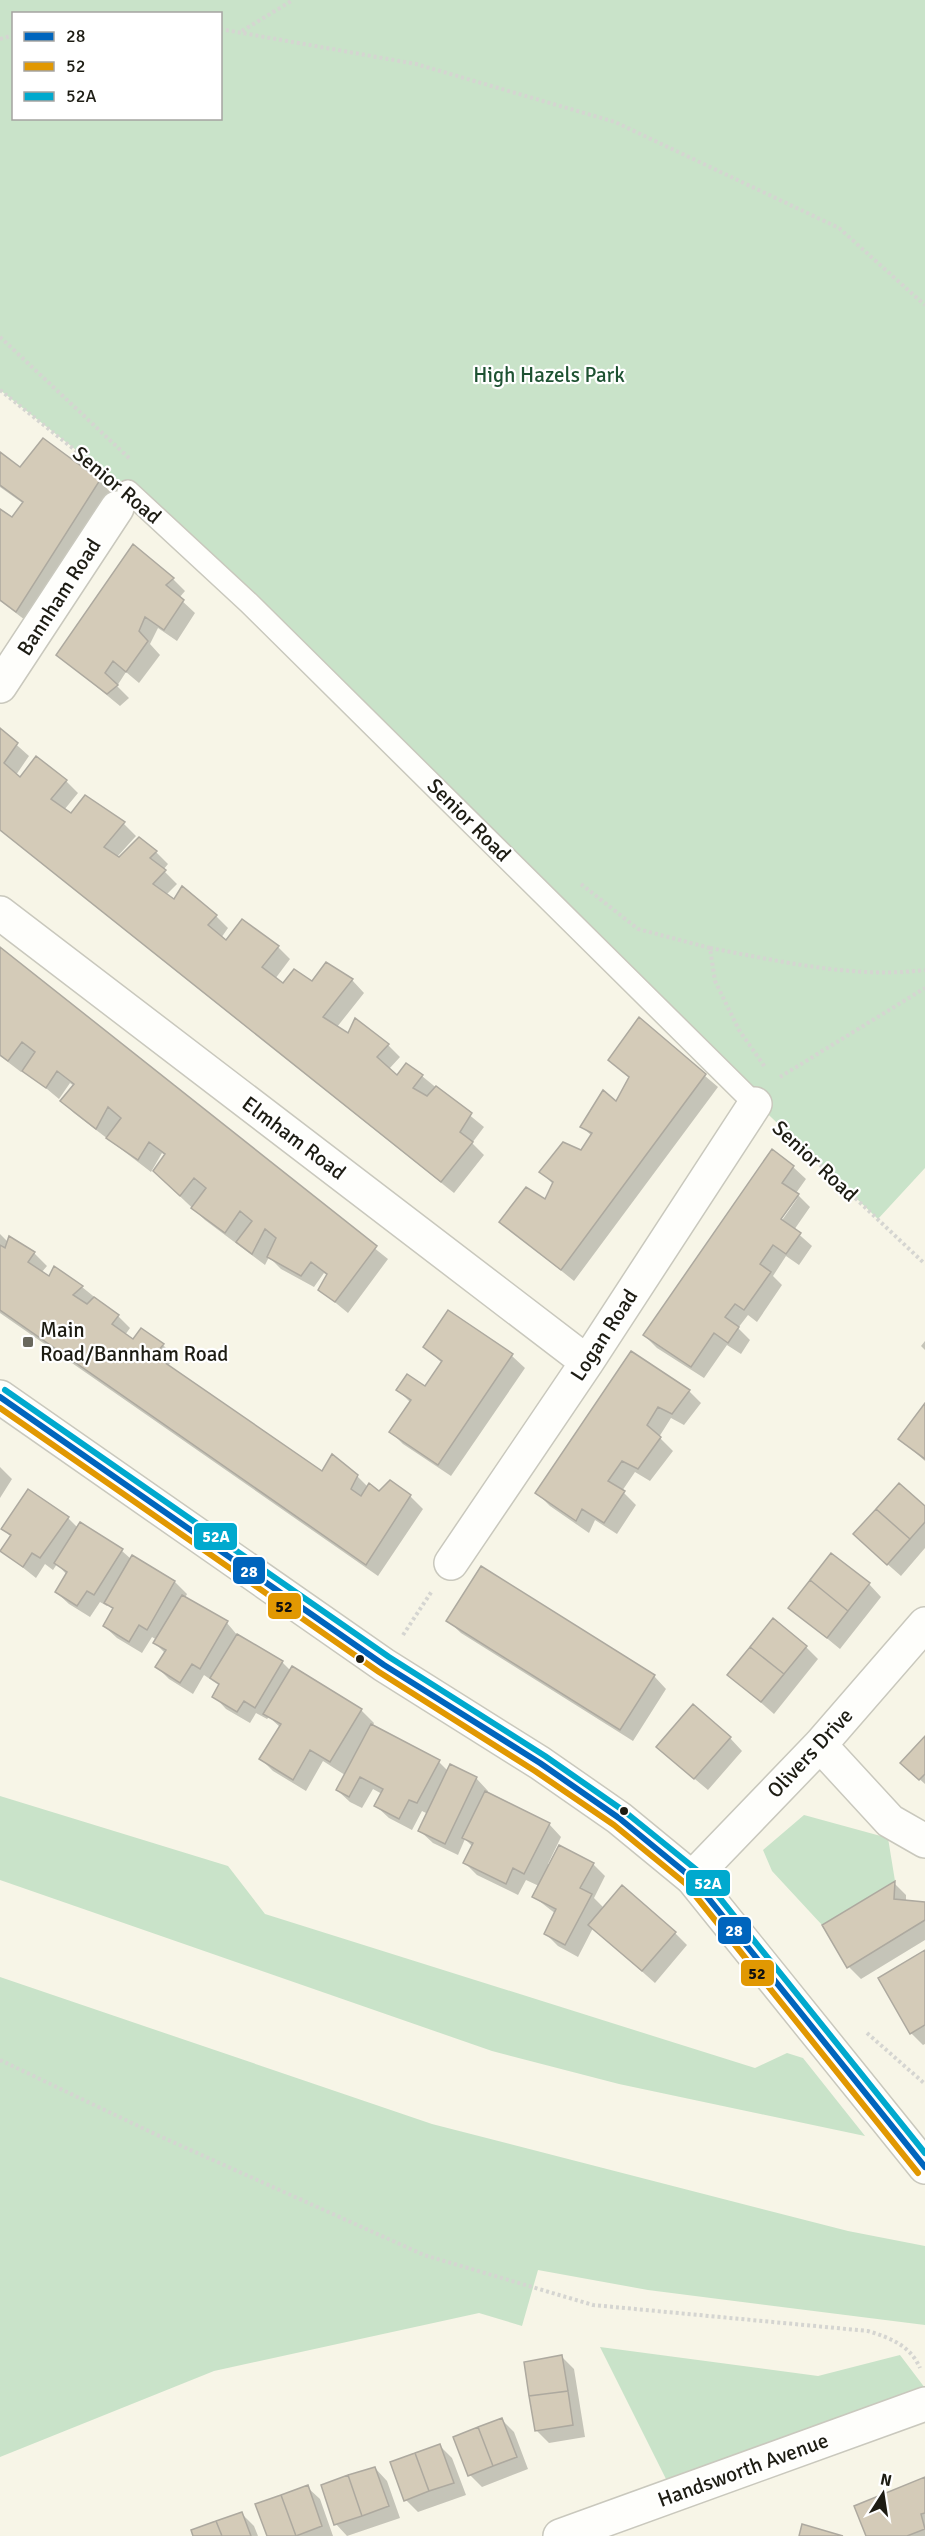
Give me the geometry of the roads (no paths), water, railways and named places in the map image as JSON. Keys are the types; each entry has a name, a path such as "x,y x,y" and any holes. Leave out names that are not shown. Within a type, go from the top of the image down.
{"street":[{"name":"Bannham Road","path":"0,686 122,500"},
{"name":"Elmham Road","path":"0,913 587,1362"},
{"name":"Logan Road","path":"451,1563 587,1362 754,1104"},
{"path":"0,1397 384,1665 540,1763 611,1812 692,1878 820,2041 925,2167"},
{"name":"Olivers Drive","path":"692,1878 820,1745 925,1624"},
{"path":"820,1745 890,1821 923,1838"},
{"name":"Handsworth Avenue","path":"560,2536 631,2525 925,2404"}],"lane":[{"name":"Senior Road","path":"122,500 249,603 754,1104"}],"place":[{"name":"Main Road/Bannham Road","path":"28,1342"}],"park label":[{"name":"High Hazels Park","path":"549,375"}]}
